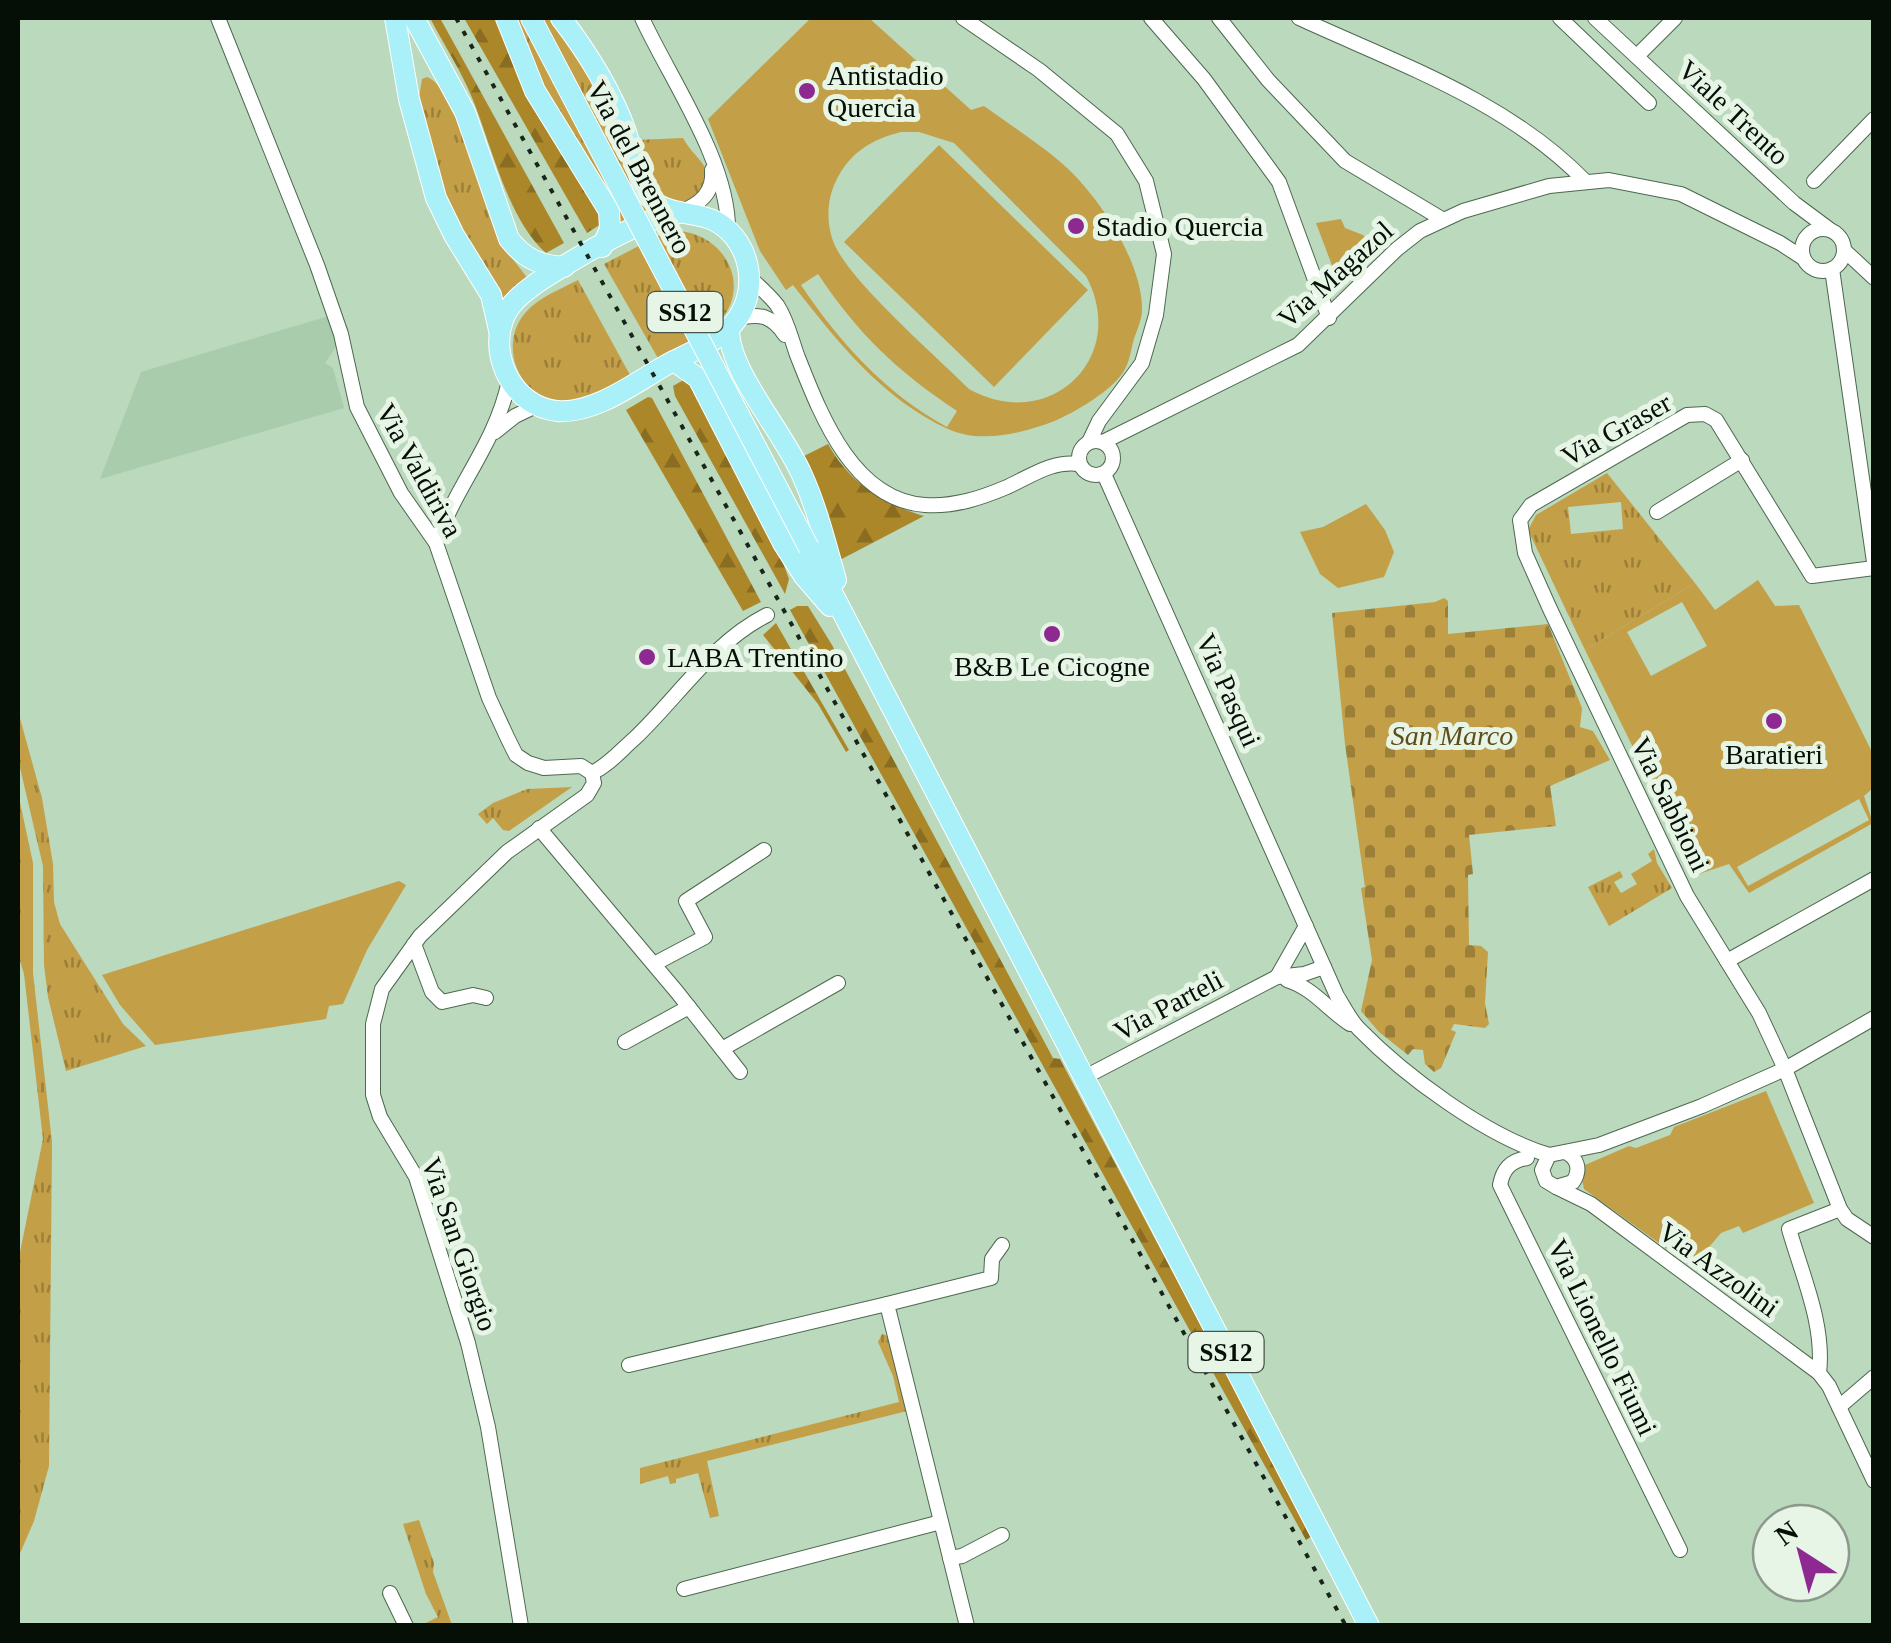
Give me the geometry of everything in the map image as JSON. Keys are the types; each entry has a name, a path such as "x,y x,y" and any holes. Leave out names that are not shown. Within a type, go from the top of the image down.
{"main road":[{"path":"395,18 408,100 436,198 491,295 500,334 500,356 517,391 538,405 558,411 586,408 674,361 734,323"},
{"path":"414,18 465,112 510,238 520,253 533,262 564,267"},
{"path":"506,18 535,91 609,211 610,229 602,246"},
{"name":"Via del Brennero","path":"531,18 846,621"},
{"path":"561,18 589,56 612,98 648,195 663,208 698,215 728,230 743,252 750,278 734,323 732,358 784,436 803,476 846,621"},
{"path":"500,334 508,309 518,298 564,267 653,219 680,213"},
{"path":"674,361 698,378 783,542 822,598 846,621"},
{"name":"SS12","path":"846,621 1368,1626"}],"street":[{"name":"Via Valdiriva","path":"218,18 317,265 341,334 357,407 401,492 436,544 488,698 516,754 528,764 544,768 581,766 592,772"},
{"path":"642,18 722,184 728,230"},
{"path":"963,18 1038,70 1117,134 1146,181 1164,254 1156,315 1142,363 1099,421 1096,442"},
{"path":"1151,18 1204,80 1279,182 1329,318"},
{"path":"1219,18 1268,80 1345,161 1442,219"},
{"path":"1298,18 1476,98 1561,156 1586,181"},
{"path":"1560,18 1649,102"},
{"name":"Viale Trento","path":"1595,18 1794,202 1841,238 1834,263"},
{"path":"1636,56 1675,18"},
{"path":"1814,182 1874,119"},
{"path":"680,213 705,198 712,186 711,159"},
{"name":"Via Magazol","path":"1096,442 1298,345 1397,249 1442,219 1548,186 1609,180 1681,194 1780,242 1804,258"},
{"name":"Viale Trento","path":"1794,202 1808,235"},
{"path":"1780,242 1829,229"},
{"path":"1804,258 1802,246 1808,235"},
{"name":"Viale Trento","path":"1804,258 1870,275"},
{"path":"1834,263 1874,565"},
{"path":"750,278 777,305 846,456 866,480 906,502 958,503 1064,462 1079,464 1090,475 1104,474 1110,468 1113,454 1096,442"},
{"path":"734,323 752,315 770,318 795,348"},
{"path":"436,544 447,513 494,432 509,380"},
{"path":"494,432 514,416 538,405"},
{"name":"Via Graser","path":"1526,553 1520,520 1532,505 1688,415 1704,414 1716,420 1812,576 1874,565"},
{"path":"1079,464 1080,451 1096,442"},
{"path":"1657,512 1742,460"},
{"name":"Via Pasqui","path":"1104,474 1306,926"},
{"name":"Via Sabbioni","path":"1526,553 1687,896 1759,1013 1840,1209"},
{"name":"Via San Giorgio","path":"521,1626 488,1427 468,1343 416,1177 380,1117 374,1095 371,1072 376,1008 382,989 414,944 480,876 587,795 594,783 592,772 602,768 654,719 734,633 767,614"},
{"path":"539,828 740,1072"},
{"path":"654,964 705,937 686,901 764,850"},
{"path":"1727,961 1874,879"},
{"path":"1306,926 1356,1027"},
{"path":"1306,926 1277,977 1307,986 1331,1012 1356,1027 1425,1085 1516,1145 1556,1187 1568,1185 1599,1145"},
{"path":"414,944 432,992 442,1002 473,995 486,998"},
{"name":"Via Parteli","path":"1083,1078 1277,977 1304,974 1324,966"},
{"path":"722,1049 838,982"},
{"path":"625,1042 690,1007"},
{"path":"1516,1145 1549,1155 1599,1145 1785,1069 1874,1018"},
{"path":"1565,1152 1577,1170"},
{"path":"1543,1176 1542,1164 1549,1155"},
{"name":"Via Lionello Fiumi","path":"1527,1158 1516,1160 1503,1170 1500,1185 1680,1550"},
{"name":"Via Azzolini","path":"1577,1170 1590,1204"},
{"name":"Via Azzolini","path":"1556,1187 1590,1204 1819,1373"},
{"path":"1874,1237 1847,1219 1840,1209 1789,1230 1818,1328 1822,1353 1819,1373 1874,1482"},
{"path":"629,1365 991,1278 992,1259 1002,1244"},
{"path":"886,1304 967,1626"},
{"path":"1839,1407 1874,1376"},
{"path":"684,1588 941,1522"},
{"path":"950,1558 962,1556 1002,1535"},
{"path":"390,1593 406,1626"}],"shaded area":[{"path":"329,316 337,345 325,363 333,368 344,408 100,479 141,372"}],"green space":[{"path":"430,18 440,18 564,243 546,253 521,222 511,202 469,90"},
{"path":"464,18 497,18 529,95 601,215 601,224 587,233"},
{"path":"511,18 521,18 628,224 618,229 566,137"},
{"path":"541,18 554,18 585,60 653,209 644,215"},
{"name":"Stadio Quercia","path":"811,18 869,18 971,110 984,106 1058,160 1101,208 1126,249 1140,291 1141,317 1125,369 1103,393 1082,407 1052,422 1014,433 974,436 948,429 924,416 862,367 793,285 786,290 760,251 708,119","holes":["901,132 919,132 954,143 1086,276 1097,306 1098,335 1089,360 1074,380 1053,395 1027,402 999,400 969,389 873,296 841,257 828,218 836,181 863,149","818,274 880,350 957,411 947,427 884,383 831,327 801,285"]},
{"path":"427,77 439,86 450,103 502,241 529,280 500,306 442,202 419,98 422,79"},
{"path":"683,138 707,174 691,201 678,202 667,199 652,185 636,140"},
{"name":"Stadio Quercia","path":"939,145 1088,290 994,387 844,242"},
{"path":"1341,219 1345,228 1363,235 1379,251 1339,287 1323,275 1333,272 1333,268 1316,223"},
{"path":"676,231 707,240 719,250 728,262 734,291 714,327 659,360 604,264 662,234"},
{"path":"578,280 630,375 583,398 550,399 525,382 513,355 513,340 517,325 531,307"},
{"path":"687,378 782,560 789,579 785,594 675,396 673,386"},
{"path":"652,398 761,602 743,611 626,410"},
{"path":"828,444 846,470 868,490 924,516 836,562 802,457"},
{"path":"1607,473 1695,583 1585,650 1528,530 1536,515","holes":["1621,502 1623,529 1571,534 1568,507"]},
{"path":"1366,504 1385,530 1394,552 1384,577 1338,588 1320,574 1300,532 1323,527"},
{"path":"1758,580 1775,606 1799,605 1873,754 1873,788 1864,796 1873,823 1749,893 1729,864 1696,875 1585,650 1695,583 1715,610","holes":["1682,602 1707,646 1651,676 1627,632","1859,799 1869,820 1748,886 1737,867"]},
{"name":"San Marco","path":"1444,598 1448,601 1448,634 1548,624 1582,708 1580,727 1593,731 1610,760 1550,786 1556,826 1469,835 1473,874 1468,875 1469,945 1481,946 1488,952 1485,1003 1489,1024 1485,1028 1454,1024 1451,1030 1456,1032 1441,1068 1434,1072 1425,1064 1423,1050 1413,1049 1408,1055 1379,1032 1361,1011 1372,960 1332,613"},
{"path":"808,606 832,645 1053,1058 1060,1059 1312,1536 1306,1540 790,610"},
{"path":"776,623 849,750 846,752 818,704 763,635"},
{"path":"18,711 42,798 60,924 123,1024 146,1046 66,1071 48,997 43,866 18,759"},
{"path":"572,787 509,831 503,830 493,818 487,824 478,814 527,789"},
{"path":"18,793 33,863 33,973 52,1142 49,1466 34,1521 18,1558 18,1262 43,1139 24,974 18,954"},
{"path":"1654,849 1657,863 1672,888 1609,926 1588,887 1620,871 1623,877 1614,882 1621,893 1637,884 1631,874 1652,861 1648,854"},
{"path":"399,881 406,885 367,950 343,1004 329,1006 326,1019 155,1045 120,1005 102,975"},
{"path":"1766,1091 1814,1203 1743,1233 1739,1226 1721,1233 1692,1267 1584,1189 1580,1171 1585,1165 1629,1146 1636,1148 1670,1135 1674,1127"},
{"path":"882,1334 888,1336 907,1411 707,1461 719,1516 710,1518 698,1473 676,1479 676,1483 670,1484 668,1476 640,1484 640,1468 899,1402 878,1342"},
{"path":"419,1520 452,1625 422,1625 438,1617 426,1594 403,1524"}],"railway":[{"path":"456,18 1346,1626"}],"place":[{"name":"Antistadio Quercia","path":"807,91"},
{"name":"Stadio Quercia","path":"1076,226"},
{"name":"B&B Le Cicogne","path":"1052,634"},
{"name":"LABA Trentino","path":"647,657"},
{"name":"Baratieri","path":"1774,721"}]}
